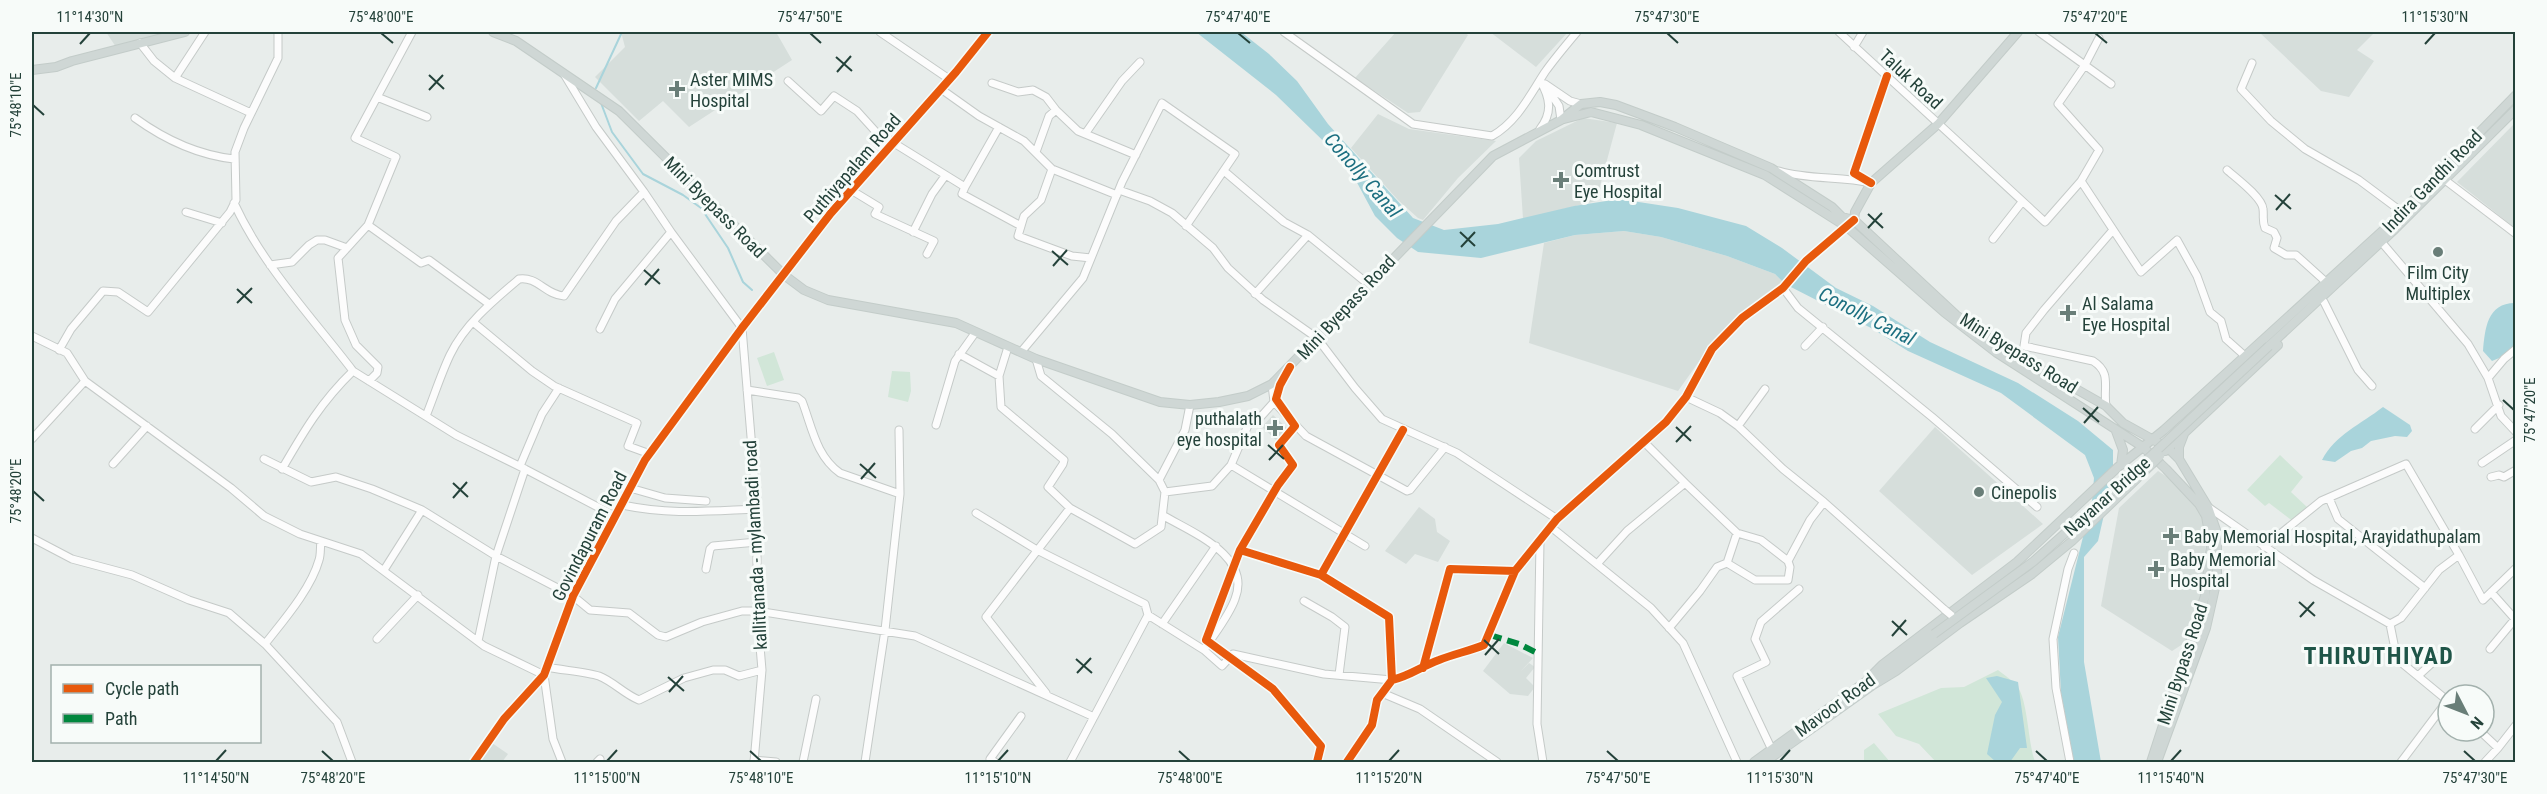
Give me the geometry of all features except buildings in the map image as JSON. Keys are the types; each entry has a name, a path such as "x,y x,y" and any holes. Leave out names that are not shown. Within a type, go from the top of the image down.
{"main road":[{"path":"32,70 56,67 185,32"},
{"name":"Mini Byepass Road","path":"493,32 504,33 619,111 784,275 804,290 828,300 956,323 1036,359 1160,402 1190,405 1248,396 1272,384 1493,156 1540,129 1561,120 1581,104 1600,102 1616,105 1675,127 1771,168 1832,207 1842,217 1854,220 1956,315 2002,347 2106,406 2123,423 2168,448"},
{"path":"1854,220 1855,212 1871,183 1938,124 2015,33"},
{"name":"Indira Gandhi Road","path":"2392,227 2402,212 2516,95"},
{"name":"Indira Gandhi Road","path":"2269,346 2351,270 2392,227 2445,180 2516,109"},
{"name":"Mini Bypass Road","path":"1561,120 1591,112 1641,125 1765,176 1847,227 1944,312 1997,353 2143,447 2204,507"},
{"path":"1870,682 1882,664 2017,562 2120,466 2326,282 2392,227"},
{"path":"1870,682 1896,671 2056,555 2109,508 2168,448 2385,245 2392,227"},
{"name":"Nayanar Bridge","path":"1934,634 2034,561 2269,346"},
{"path":"2116,430 2123,450 2120,466"},
{"path":"2178,459 2179,447 2186,431"},
{"name":"Mini Bypass Road","path":"2157,762 2201,625 2211,545 2204,507 2178,459 2168,448"},
{"path":"2044,537 2042,549 2044,553 2049,556 2056,555"},
{"name":"Mini Bypass Road","path":"2151,762 2201,625"},
{"name":"Mavoor Road","path":"1754,762 1772,758 1934,634"}],"street":[{"path":"176,78 205,32"},
{"path":"58,350 71,329 103,291 118,292 148,312 222,223 236,200 237,182 234,159 238,144 278,58 278,32"},
{"path":"369,381 377,373 378,367 356,345 345,320 338,258 368,225 396,157 355,138 412,32"},
{"path":"880,32 949,78"},
{"name":"Puthiyapalam Road","path":"742,328 851,190 941,89 988,32"},
{"path":"1284,32 1413,124 1492,135 1502,130 1519,113 1540,80 1577,32"},
{"name":"Taluk Road","path":"1839,32 2045,222 2080,181"},
{"path":"1854,47 1863,32"},
{"path":"2040,32 2111,84"},
{"path":"2099,38 2085,65 2058,104 2099,150 2080,181 2141,272 2177,240 2197,276 2210,312 2221,321 2226,339 2245,356"},
{"path":"140,43 154,62 176,78 251,113"},
{"path":"1085,134 1122,81 1140,62"},
{"path":"2252,63 2241,89 2271,122 2305,149 2359,180 2402,212"},
{"path":"564,74 596,127 742,328"},
{"path":"1540,80 1570,101 1581,104"},
{"path":"1540,80 1559,106 1561,120"},
{"path":"1540,80 1547,92 1550,107 1549,115 1540,129"},
{"path":"788,81 821,111 834,96 856,111 876,132 964,187"},
{"path":"992,82 1018,92 1033,90 1046,97 1078,131 1136,155"},
{"path":"941,89 1024,141 1052,169 1165,209 1213,248 1228,268 1255,294 1317,338 1382,419 1445,447 1494,476 1557,519"},
{"path":"377,97 427,117"},
{"path":"1021,352 1083,278 1118,192 1162,102 1235,154 1186,226"},
{"path":"1036,153 1049,116 1056,110"},
{"path":"135,118 156,133 181,144 201,152 234,159"},
{"path":"999,127 962,194 1021,226"},
{"path":"1771,168 1796,176 1849,178 1871,183"},
{"path":"1052,169 1041,200 1024,216 1018,236 1072,256 1091,258"},
{"path":"2227,170 2259,201 2263,208 2262,221 2265,228 2274,232 2277,238 2274,248 2286,255 2296,255 2326,282"},
{"path":"1224,171 1284,222 1308,235 1368,284"},
{"path":"913,232 932,195 945,176"},
{"path":"2445,180 2516,234"},
{"path":"851,190 879,207 875,214 934,241 927,254"},
{"path":"426,416 450,355 473,321 489,304 519,279 525,278 531,279 554,295 564,296 609,230 644,192"},
{"path":"234,202 270,265 301,308 353,371 456,435 615,516"},
{"path":"1994,239 2022,202"},
{"path":"186,212 222,223"},
{"path":"976,513 1037,550 1145,604 1148,615 1204,650 1222,666 1233,654 1339,675 1392,680 1408,677 1438,660 1484,645 1515,571 1557,519 1666,422 1686,397 1712,349 1742,318 1783,288 1806,261 1854,220"},
{"path":"368,225 421,263 429,260 489,304"},
{"path":"2106,406 2104,394 2107,378 2101,366 2093,361 2024,346 2026,333 2044,309 2113,230"},
{"path":"600,328 615,299 671,232"},
{"path":"1255,294 1308,235"},
{"path":"270,265 292,262 317,240 325,240 347,248"},
{"path":"2385,245 2468,344 2488,378 2502,416 2516,432"},
{"path":"1783,288 1798,308 2037,507"},
{"path":"2324,302 2358,370 2372,386"},
{"path":"473,321 532,371 559,388 637,423 628,446 650,454"},
{"path":"1805,346 1823,327"},
{"name":"kallittanada - mylambadi road","path":"742,328 756,509 757,611 762,670 754,761"},
{"name":"Govindapuram Road","path":"474,762 504,719 544,675 573,596 630,488 650,454 742,328"},
{"path":"936,425 959,354 975,333"},
{"path":"32,336 68,353 85,381 264,516 300,534 361,554 477,641 544,675 553,740 562,762"},
{"path":"1008,347 999,376 1001,407 1064,460 1048,487 1070,508 1136,544 1161,527 1165,492 1159,480 1112,434 1041,376 1036,359"},
{"path":"2488,378 2516,349"},
{"path":"959,354 999,376"},
{"path":"282,469 304,430 329,394 353,371"},
{"path":"32,439 85,381"},
{"path":"1272,384 1274,402 1306,436 1407,491 1445,447"},
{"path":"477,641 496,556 522,467 542,414 559,388"},
{"path":"1738,426 1765,389"},
{"path":"747,390 798,398 802,401 820,453 832,468 840,473 900,494"},
{"path":"1686,397 1720,413 1738,426 1783,469 1824,502 1949,614"},
{"path":"1165,492 1212,486 1231,465 1249,423 1257,421 1274,402"},
{"path":"1159,480 1185,430 1190,405"},
{"path":"2475,429 2499,405"},
{"path":"113,464 147,426"},
{"path":"865,762 885,630 900,494 899,430"},
{"path":"2482,463 2516,440"},
{"path":"1644,442 1737,533 1761,540 1788,561 1790,567 1788,580 1755,580 1727,563"},
{"path":"264,459 311,482 336,477 422,510 496,556 573,596 590,610 628,613 658,635 666,637 702,622 742,610 885,630 915,636 1094,717"},
{"path":"2264,547 2321,501 2406,464 2483,600 2516,568"},
{"path":"1231,465 1365,546"},
{"path":"2491,477 2499,475 2504,477 2516,470"},
{"path":"1597,564 1627,531 1685,483"},
{"path":"630,488 665,498 706,501"},
{"path":"2329,498 2338,519 2425,588"},
{"path":"1788,561 1810,520 1824,502"},
{"path":"622,505 652,511 681,513 756,509"},
{"path":"2204,507 2313,580 2390,624 2397,659 2436,690"},
{"path":"1047,694 986,617 1070,508"},
{"path":"384,570 422,510"},
{"path":"1164,516 1216,546 1235,566 1237,572 1236,598 1204,650"},
{"path":"1551,527 1651,608 1683,643 1737,762"},
{"path":"1669,628 1717,567 1727,563 1737,533"},
{"path":"32,538 72,559 132,575 189,600 229,613 265,644 337,722 352,762"},
{"path":"1540,540 1537,724 1543,762"},
{"path":"265,644 288,615 309,581 319,560 321,541"},
{"path":"706,569 710,549 713,546 757,542"},
{"path":"1162,624 1216,546"},
{"path":"2070,762 2056,688 2053,639 2068,569 2074,553"},
{"path":"2390,624 2401,618 2439,570 2458,555"},
{"path":"1772,758 1737,676 1766,662 1755,639 1761,622 1799,589"},
{"path":"2490,649 2515,619 2491,592"},
{"path":"377,639 418,595"},
{"path":"1304,602 1345,627 1339,675"},
{"path":"1070,762 1148,615"},
{"path":"2419,675 2444,652"},
{"path":"547,667 597,676 639,700 684,678 713,670 725,670 739,676 762,670"},
{"path":"1347,762 1372,725 1377,700 1392,680"},
{"path":"1382,693 1420,709 1497,762"},
{"path":"803,762 816,699"},
{"path":"995,762 990,759 1022,716"},
{"path":"2401,762 2436,717"},
{"path":"2485,762 2516,724"},
{"path":"2493,743 2498,748"},
{"path":"754,761 776,762"}],"shaded area":[{"path":"106,32 176,32 116,47"},
{"name":"Aster MIMS Hospital","path":"621,32 776,32 792,60 689,127 663,101 639,121 595,77 625,47"},
{"path":"1396,32 1464,32 1468,35 1420,112 1408,113 1355,78"},
{"path":"1490,32 1568,32 1536,67"},
{"path":"2259,32 2375,32 2357,50 2374,61 2349,97 2321,91"},
{"path":"1378,114 1409,129 1496,141 1458,178 1423,220 1398,200 1351,148"},
{"name":"Comtrust Eye Hospital","path":"1583,118 1617,123 1596,201 1523,219 1519,158 1536,141"},
{"path":"2515,123 2515,228 2457,182"},
{"path":"1624,231 1661,237 1727,256 1775,274 1785,284 1741,315 1710,346 1678,391 1529,343 1544,243 1575,235"},
{"name":"puthalath eye hospital","path":"1273,415 1288,429 1277,441 1262,427"},
{"path":"1935,427 2043,524 1972,575 1879,491"},
{"name":"Baby Memorial Hospital","path":"2158,471 2181,486 2201,513 2206,537 2201,600 2189,640 2172,651 2101,606 2119,508"},
{"path":"1419,507 1435,519 1437,532 1450,541 1438,562 1415,554 1406,564 1385,551"},
{"path":"1504,643 1533,658 1521,671 1529,663 1535,667 1526,678 1535,687 1528,696 1510,694 1483,671"},
{"path":"492,743 508,754 502,762 480,762"}],"green space":[{"path":"774,352 784,380 767,386 757,358"},
{"path":"892,371 910,372 911,391 908,402 888,397"},
{"path":"2280,455 2303,477 2291,492 2308,508 2294,522 2269,503 2265,506 2247,490"},
{"path":"1998,670 2015,684 2022,696 2035,762 1936,762 1919,744 1896,736 1878,714 1941,688 1964,687"},
{"path":"1874,743 1890,762 1864,762 1864,750"}],"water":[{"name":"Conolly Canal","path":"1196,32 1241,32 1269,54 1297,81 1328,124 1413,218 1444,230 1498,224 1574,206 1619,199 1678,208 1746,226 1782,248 1836,288 1873,306 1930,342 2018,383 2078,421 2113,450 2113,475 2098,541 2084,557 2084,662 2101,762 2074,762 2061,693 2058,637 2092,501 2094,478 2085,455 2001,393 1908,351 1871,328 1785,284 1775,274 1727,256 1661,237 1624,231 1575,235 1481,258 1418,252 1397,238 1375,216 1347,164 1276,95"},
{"path":"2515,303 2515,346 2504,356 2492,361 2483,351 2489,319 2498,307"},
{"path":"2383,407 2410,425 2412,431 2407,437 2395,436 2371,441 2335,462 2322,460 2327,451 2349,430"},
{"path":"1997,676 2018,682 2027,748 2020,748 2010,762 1996,762 1987,754 1995,715 2002,702 1986,678"}],"waterway":[{"path":"596,88 622,32"},
{"path":"601,103 612,132 643,174 683,195 701,208 728,248 743,282 752,290"}],"marked path":[{"path":"1490,635 1519,644 1537,653"}],"cycle path":[{"path":"474,762 504,719 544,675 573,596 645,460 742,328 831,213 956,72 988,32"},
{"path":"1871,183 1854,173 1887,76"},
{"path":"1347,762 1372,725 1377,700 1392,680 1439,660 1484,645 1515,571 1557,519 1666,422 1686,397 1712,349 1742,318 1783,288 1806,261 1854,220"},
{"path":"1290,367 1280,385 1276,399 1295,426 1279,445 1293,465 1278,485 1240,550 1206,640 1273,689 1321,746 1317,762"},
{"path":"1321,575 1403,430"},
{"path":"1240,550 1321,575 1389,617 1392,680"},
{"path":"1423,668 1450,569 1515,571"}],"place":[{"name":"Aster MIMS Hospital","path":"677,89"},
{"name":"Comtrust Eye Hospital","path":"1561,180"},
{"name":"Film City Multiplex","path":"2438,252"},
{"name":"Al Salama Eye Hospital","path":"2068,313"},
{"name":"puthalath eye hospital","path":"1275,428"},
{"name":"Cinepolis","path":"1979,492"},
{"name":"Baby Memorial Hospital, Arayidathupalam","path":"2171,536"},
{"name":"Baby Memorial Hospital","path":"2156,569"}],"district":[{"name":"THIRUTHIYAD","path":"2379,656"}]}
